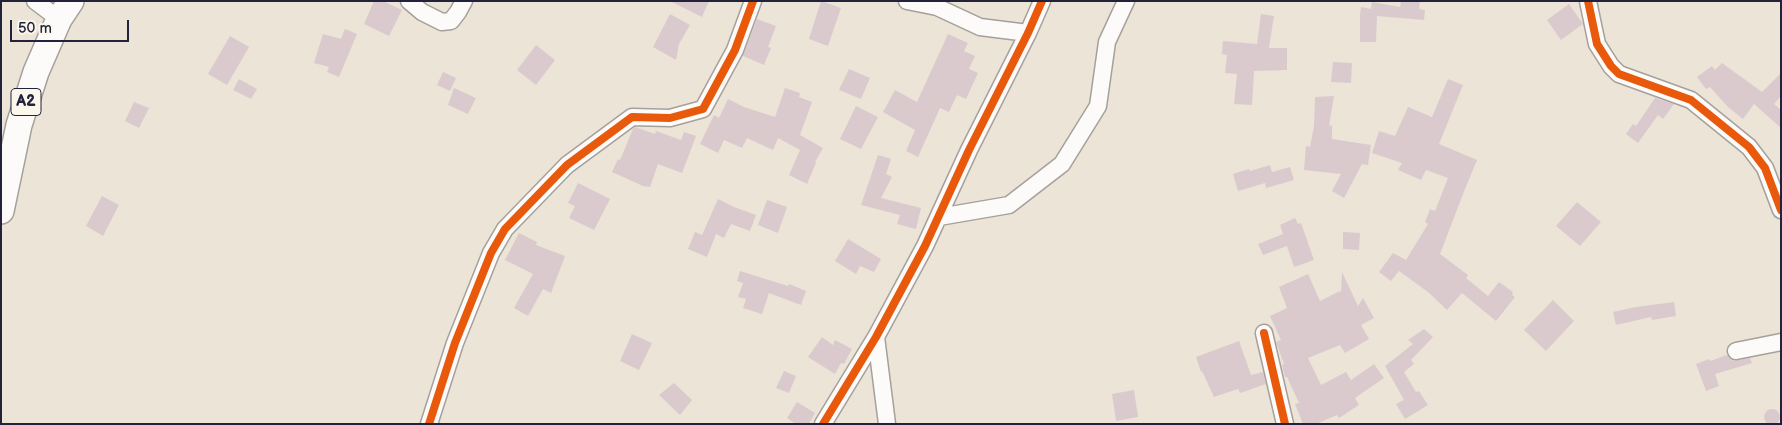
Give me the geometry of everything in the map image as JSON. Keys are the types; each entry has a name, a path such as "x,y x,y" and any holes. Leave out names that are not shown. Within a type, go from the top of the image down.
{"main road":[{"name":"A2","path":"1,210 19,125 36,72 65,10"}],"street":[{"path":"35,1 65,10"},
{"path":"409,1 422,12 442,22 451,21 464,1"},
{"path":"429,424 455,343 491,253 505,229 567,166 632,117 670,118 703,109 735,50 753,1"},
{"path":"907,1 937,7 980,27 1028,33"},
{"path":"939,217 1009,205 1062,164 1098,106 1107,42 1126,1"},
{"path":"1588,1 1597,44 1615,70 1619,74 1691,100 1749,147 1765,168 1781,210"},
{"path":"823,424 876,337 939,217 969,150 1042,5"},
{"path":"1264,333 1285,424"},
{"path":"876,337 887,424"},
{"path":"1736,351 1781,342"}],"building":[{"path":"374,1 383,1 402,10 389,36 364,24"},
{"path":"670,1 709,1 702,17"},
{"path":"821,1 841,8 828,46 809,39"},
{"path":"1401,1 1420,1 1419,9 1425,10 1424,20 1377,16 1376,42 1360,42 1361,7 1371,9 1372,2 1400,7"},
{"path":"1569,4 1583,24 1561,40 1547,20"},
{"path":"670,14 690,25 679,44 676,60 653,47"},
{"path":"1261,14 1274,16 1269,48 1287,48 1287,70 1254,71 1252,105 1234,104 1237,74 1225,73 1227,55 1222,54 1223,41 1257,44"},
{"path":"757,19 776,26 768,47 771,48 764,65 743,56"},
{"path":"345,29 357,34 339,77 327,72 329,67 314,63 323,34 341,39"},
{"path":"948,34 968,43 964,51 975,56 969,69 978,73 966,99 957,95 949,112 940,108 918,157 906,151 915,130 883,112 895,90 917,102"},
{"path":"230,36 249,47 227,85 208,74"},
{"path":"536,45 555,60 536,85 517,70"},
{"path":"1333,62 1352,63 1351,83 1331,82"},
{"path":"1722,63 1762,92 1781,73 1781,96 1774,104 1781,110 1781,128 1754,104 1743,119 1728,107 1710,87 1706,89 1697,77 1712,66 1715,70"},
{"path":"849,69 870,78 861,99 839,90"},
{"path":"443,72 456,78 450,91 437,85"},
{"path":"239,79 257,89 251,99 233,90"},
{"path":"1448,79 1463,85 1439,144 1477,160 1440,254 1468,275 1466,278 1488,296 1499,282 1513,292 1512,295 1515,297 1496,321 1462,293 1447,310 1428,292 1399,271 1391,281 1379,272 1393,253 1406,260 1428,224 1425,222 1430,209 1435,211 1448,178 1426,170 1421,180 1398,170 1402,163 1372,153 1379,131 1395,136 1408,107 1432,117"},
{"path":"454,88 476,98 468,114 448,105"},
{"path":"785,88 800,93 799,97 812,102 800,135 823,148 815,162 807,184 789,175 800,150 778,138 773,150 747,138 742,148 724,140 718,153 700,144 714,115 719,118 728,99 744,107 775,117"},
{"path":"1334,96 1329,126 1332,125 1332,139 1371,145 1368,165 1362,164 1344,198 1332,191 1341,174 1304,170 1306,146 1310,147 1314,126 1315,97"},
{"path":"1655,98 1674,104 1663,119 1658,115 1638,143 1626,134 1633,124 1636,126"},
{"path":"134,102 149,108 139,128 125,121"},
{"path":"856,106 878,117 861,149 840,139"},
{"path":"635,127 655,134 656,131 681,140 684,132 696,136 682,173 658,164 650,187 643,186 612,172 618,159 620,160"},
{"path":"878,155 891,159 886,174 892,177 881,198 921,208 916,229 897,224 900,215 861,205"},
{"path":"1270,165 1272,172 1290,167 1294,180 1266,188 1265,183 1238,191 1233,174"},
{"path":"578,183 610,199 594,230 569,218 575,206 568,203"},
{"path":"102,196 119,205 103,236 86,226"},
{"path":"718,199 756,215 750,231 731,224 724,238 716,234 707,257 688,249 695,232 702,235"},
{"path":"767,200 787,207 778,233 758,225"},
{"path":"1577,202 1601,222 1580,246 1556,226"},
{"path":"1295,218 1298,224 1301,223 1314,260 1294,267 1287,246 1263,255 1258,244 1283,234 1280,225"},
{"path":"1343,232 1360,233 1359,250 1343,249"},
{"path":"519,233 537,242 536,245 565,256 551,293 543,289 528,316 514,308 533,274 505,260"},
{"path":"848,239 881,259 874,272 860,266 856,274 835,261"},
{"path":"740,271 788,286 789,284 806,291 801,305 769,293 762,314 743,308 746,299 738,297 743,283 737,281"},
{"path":"1342,272 1358,306 1363,298 1374,318 1361,325 1369,339 1345,353 1340,345 1308,358 1321,385 1346,372 1351,380 1374,364 1384,378 1355,398 1359,405 1339,418 1337,415 1316,424 1303,424 1295,404 1299,403 1287,377 1285,377 1282,365 1284,364 1276,342 1281,340 1270,316 1287,308 1279,287 1308,274 1320,301 1340,291 1341,293"},
{"path":"1553,300 1574,321 1546,351 1524,330"},
{"path":"1674,302 1676,316 1652,320 1651,317 1616,325 1613,312"},
{"path":"1424,329 1433,337 1411,360 1414,364 1404,372 1416,392 1419,391 1428,405 1405,419 1396,404 1404,400 1385,366 1413,344 1408,340"},
{"path":"632,334 652,343 639,370 620,361"},
{"path":"822,337 833,345 835,340 852,349 844,364 841,363 835,374 808,357"},
{"path":"1239,341 1251,375 1263,372 1266,384 1240,393 1238,389 1214,397 1201,372 1196,357"},
{"path":"1727,355 1733,361 1750,358 1752,363 1715,374 1719,386 1706,391 1696,364"},
{"path":"784,371 796,376 789,393 776,388"},
{"path":"674,383 692,400 680,415 659,395"},
{"path":"1134,390 1138,417 1116,421 1112,394"},
{"path":"797,402 815,413 809,424 796,424 787,418"},
{"path":"1772,409 1778,411 1780,417 1778,423 1772,425 1766,423 1764,417 1766,411"}],"cycle path":[{"path":"429,424 455,343 491,253 505,229 567,165 632,117 670,118 703,109 735,50 753,1"},
{"path":"823,424 876,337 925,246 969,150 1028,33 1042,1"},
{"path":"1588,1 1597,44 1611,66 1619,74 1691,100 1749,147 1765,168 1781,210"},
{"path":"1264,333 1285,424"}]}
